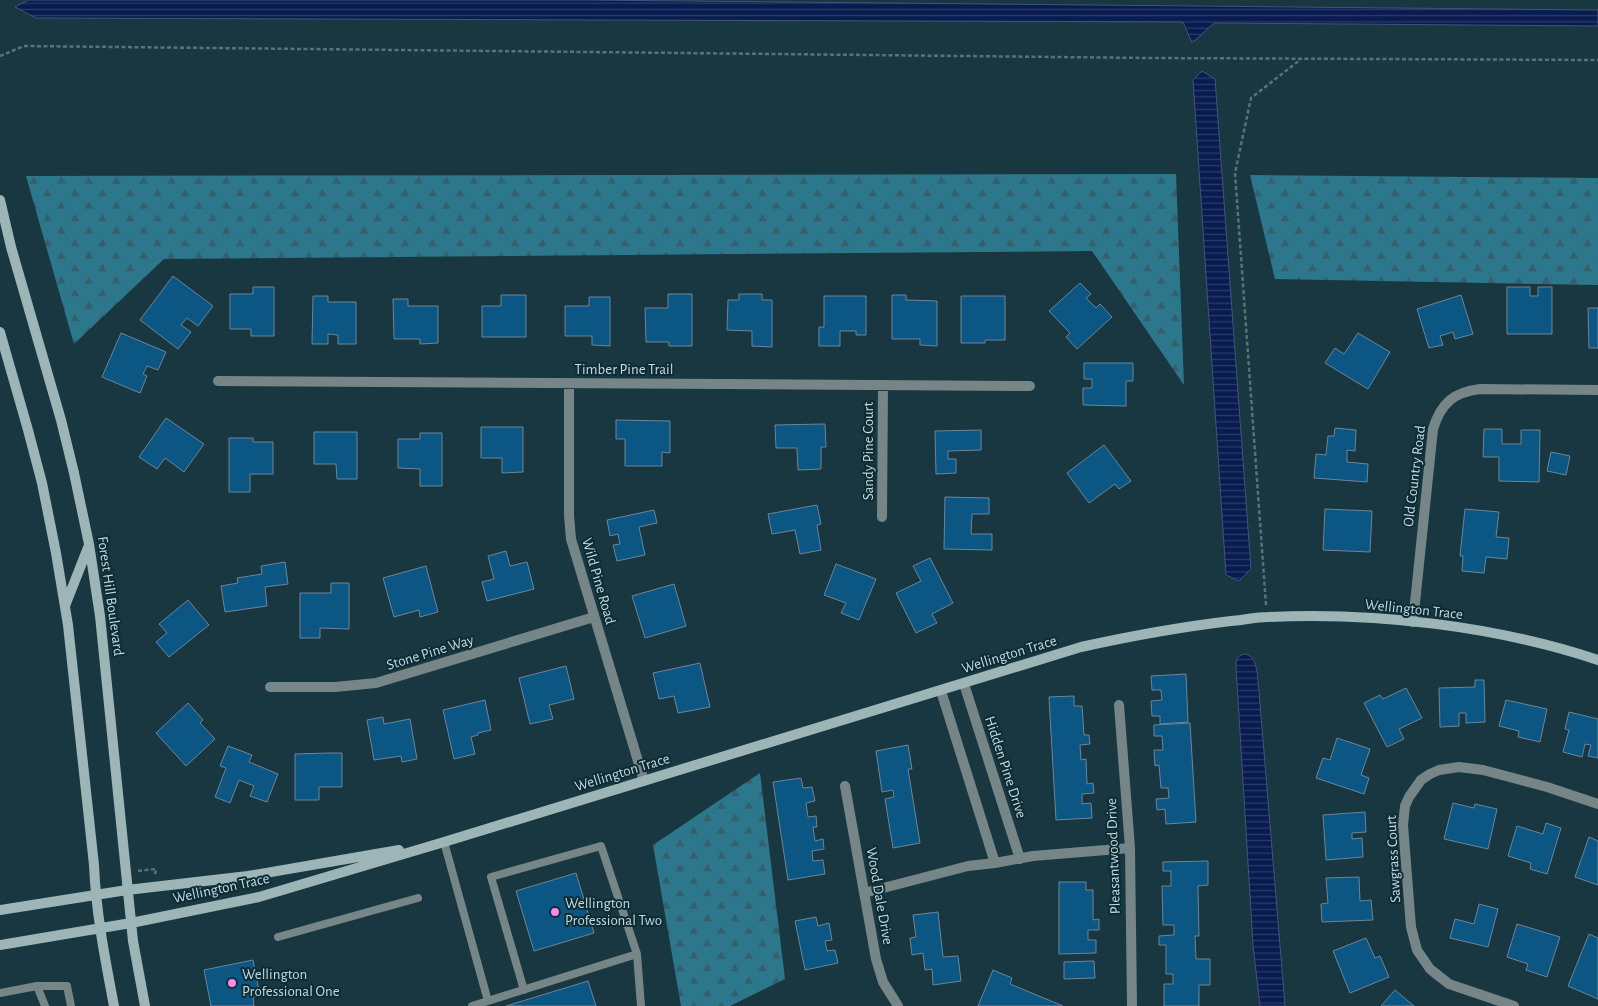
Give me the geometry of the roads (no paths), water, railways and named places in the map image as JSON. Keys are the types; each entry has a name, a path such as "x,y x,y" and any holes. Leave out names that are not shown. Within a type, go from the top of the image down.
{"street":[{"name":"Forest Hill Boulevard","path":"0,200 11,246 61,420 89,544 100,616 133,945 145,1006"},
{"path":"0,332 42,483 65,607 93,855 95,894 114,1006"},
{"name":"Timber Pine Trail","path":"218,381 1030,386"},
{"name":"Wild Pine Road","path":"570,383 569,514 571,539 644,781"},
{"name":"Sandy Pine Court","path":"882,518 883,385"},
{"name":"Old Country Road","path":"1413,622 1433,429 1436,418 1442,408 1449,400 1459,394 1480,389 1598,390"},
{"path":"65,607 89,544"},
{"name":"Stone Pine Way","path":"270,687 335,687 376,683 594,617"},
{"name":"Wellington Trace","path":"0,945 131,923 259,897 1081,647 1137,634 1193,625 1267,617 1330,617 1413,622 1475,630 1521,639 1598,660"},
{"name":"Hidden Pine Drive","path":"964,684 1020,858"},
{"path":"941,691 995,863"},
{"name":"Pleasantwood Drive","path":"1119,705 1130,848 1132,1006"},
{"name":"Sawgrass Court","path":"1514,1006 1448,984 1430,969 1417,950 1412,927 1403,825 1405,806 1414,788 1430,774 1459,766 1483,770 1547,787 1598,804"},
{"name":"Wood Dale Drive","path":"845,786 879,971 888,992 898,1006"},
{"name":"Wellington Trace","path":"0,910 95,894 248,876 444,842"},
{"path":"864,893 968,866 1033,856 1130,848"}],"lane":[{"path":"444,842 488,1001"},
{"path":"524,990 491,877 601,846 637,954 641,1006"},
{"path":"278,938 418,898"},
{"path":"472,1006 637,954"},
{"path":"37,986 45,1006"},
{"path":"0,993 37,986 67,986 71,1006"}],"place":[{"name":"Wellington Professional Two","path":"555,912"},
{"name":"Wellington Professional One","path":"232,983"}]}
